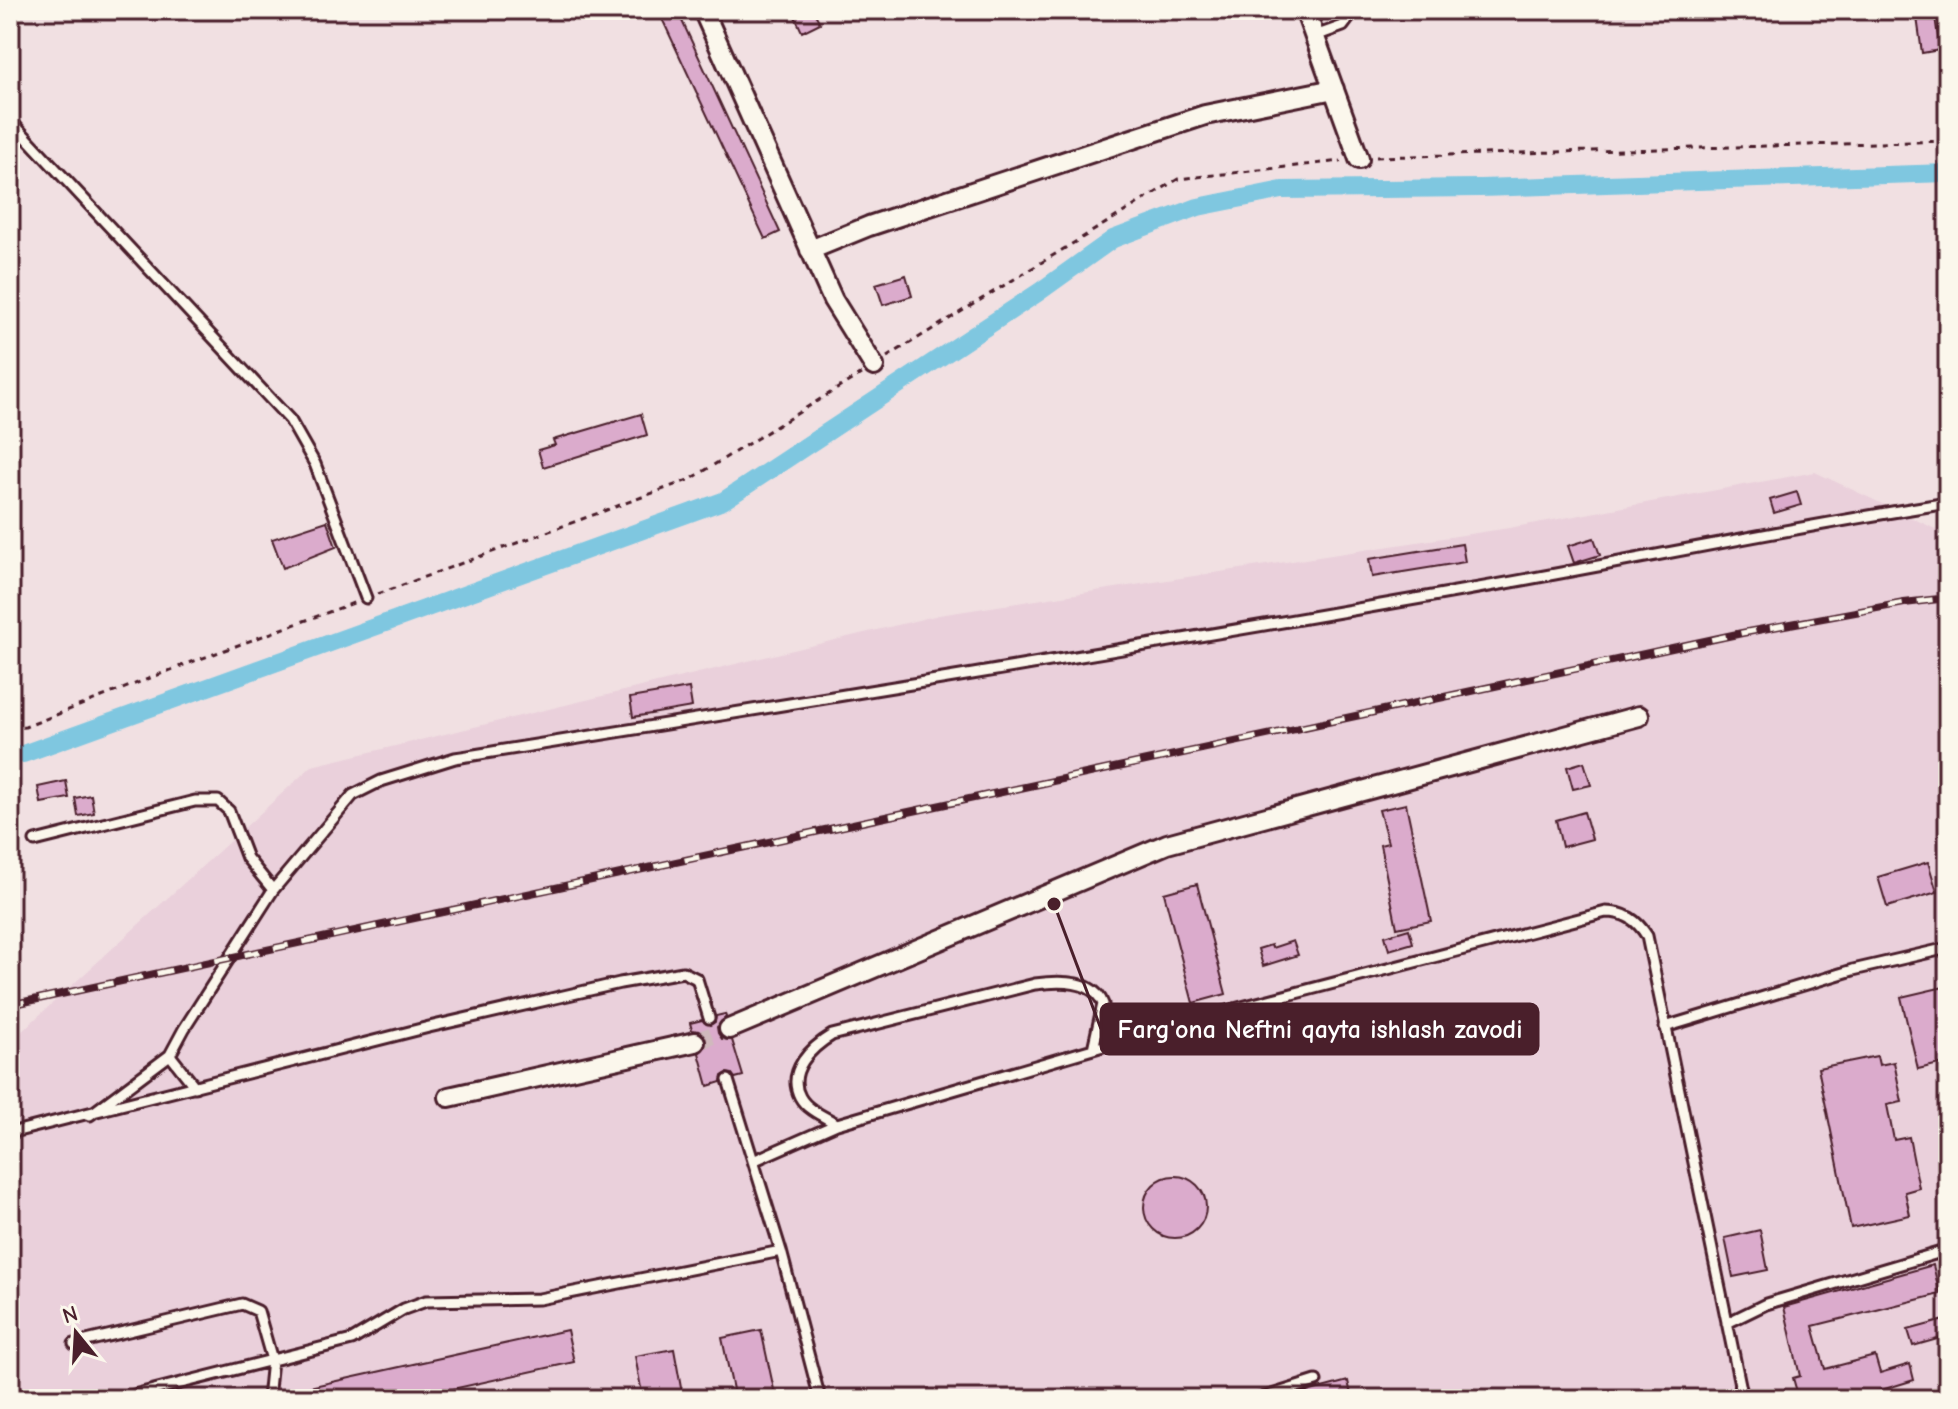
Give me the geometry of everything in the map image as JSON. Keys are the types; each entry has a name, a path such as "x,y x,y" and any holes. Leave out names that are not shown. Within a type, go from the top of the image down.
{"street":[{"path":"703,10 833,300 874,366"},
{"path":"1305,10 1359,159"},
{"path":"810,250 869,226 1205,115 1334,89"},
{"path":"729,1029 1167,844 1639,716"},
{"path":"449,1097 695,1042"}],"lane":[{"path":"1315,36 1343,26 1349,18 1346,10"},
{"path":"1945,10 1948,28"},
{"path":"10,120 290,420 315,464 366,598"},
{"path":"90,1115 170,1055 273,890 353,795 381,781 455,758 1047,663 1467,590 1842,519 1948,503"},
{"path":"35,841 195,801 218,801 229,811 247,858 273,890"},
{"path":"753,1161 837,1124 1196,1019 1606,912 1618,912 1640,924 1647,936 1743,1399"},
{"path":"1665,1027 1853,970 1948,948"},
{"path":"10,1133 429,1027 620,983 683,972 697,979 709,1018"},
{"path":"837,1124 811,1109 800,1097 797,1082 799,1067 806,1054 832,1035 1055,981 1091,990 1102,999 1093,1049"},
{"path":"170,1055 195,1087"},
{"path":"728,1080 781,1251 820,1399"},
{"path":"1727,1323 1766,1304 1948,1250"},
{"path":"118,1399 352,1340 404,1309 426,1301 539,1299 781,1251"},
{"path":"74,1344 242,1304 258,1311 272,1360 268,1399"},
{"path":"1259,1399 1316,1381"}],"path":[{"path":"10,728 25,727 181,666 691,479 1178,179 1359,159 1948,141"}],"shaded area":[{"path":"1815,472 1948,535 1948,1399 10,1399 10,1042 312,766 939,615 1509,528"}],"building":[{"path":"658,10 677,10 780,232 765,239"},
{"path":"792,10 813,10 820,23 802,32"},
{"path":"1916,10 1934,10 1940,50 1922,53"},
{"path":"906,275 912,296 883,305 876,284"},
{"path":"641,414 647,435 543,467 538,450 555,445 553,440"},
{"path":"1797,492 1801,505 1774,513 1770,500"},
{"path":"327,521 336,547 283,568 272,539"},
{"path":"1594,538 1600,555 1574,563 1568,546"},
{"path":"1462,544 1465,562 1372,577 1369,559"},
{"path":"689,688 692,707 633,717 630,698"},
{"path":"1584,762 1591,785 1573,789 1567,767"},
{"path":"66,781 69,798 41,803 38,787"},
{"path":"91,795 94,813 78,816 75,798"},
{"path":"1406,804 1431,921 1397,928 1380,845 1388,843 1379,810"},
{"path":"1584,812 1592,839 1562,847 1556,820"},
{"path":"1928,862 1937,892 1887,907 1878,877"},
{"path":"1197,884 1226,994 1193,1003 1164,893"},
{"path":"1409,929 1413,943 1389,950 1385,936"},
{"path":"1293,941 1298,955 1263,966 1258,949"},
{"path":"1948,986 1948,1062 1918,1069 1901,997"},
{"path":"725,1014 726,1017 717,1027 718,1033 722,1039 732,1040 743,1076 735,1078 727,1073 722,1076 721,1082 708,1086 699,1053 706,1046 706,1039 699,1031 692,1030 690,1023 702,1020 710,1025 715,1022 716,1016"},
{"path":"1877,1056 1879,1065 1894,1062 1902,1102 1887,1105 1894,1140 1909,1137 1919,1188 1905,1192 1910,1215 1851,1228 1818,1068"},
{"path":"1175,1176 1187,1178 1197,1185 1204,1195 1204,1219 1197,1229 1187,1236 1175,1238 1163,1236 1153,1229 1146,1219 1144,1207 1146,1195 1153,1185 1163,1178"},
{"path":"1760,1230 1768,1270 1733,1277 1725,1238"},
{"path":"1933,1265 1940,1294 1813,1326 1825,1369 1875,1356 1880,1373 1910,1364 1914,1380 1852,1399 1799,1399 1793,1378 1800,1376 1784,1307"},
{"path":"1948,1319 1948,1336 1913,1346 1908,1330"},
{"path":"567,1330 574,1362 408,1399 282,1399 282,1393"},
{"path":"761,1330 776,1399 735,1399 722,1338"},
{"path":"674,1349 683,1399 643,1399 635,1356"},
{"path":"1348,1381 1352,1399 1297,1399 1296,1395"}],"waterway":[{"path":"10,755 23,754 723,501 1039,292 1113,239 1198,207 1282,190 1480,188 1948,173"}],"tunnel":[{"path":"695,1042 729,1029"}],"railway":[{"path":"10,1005 1742,633 1904,603 1948,598"}],"place":[{"name":"Farg'ona Neftni qayta ishlash zavodi","path":"1054,904"}]}
